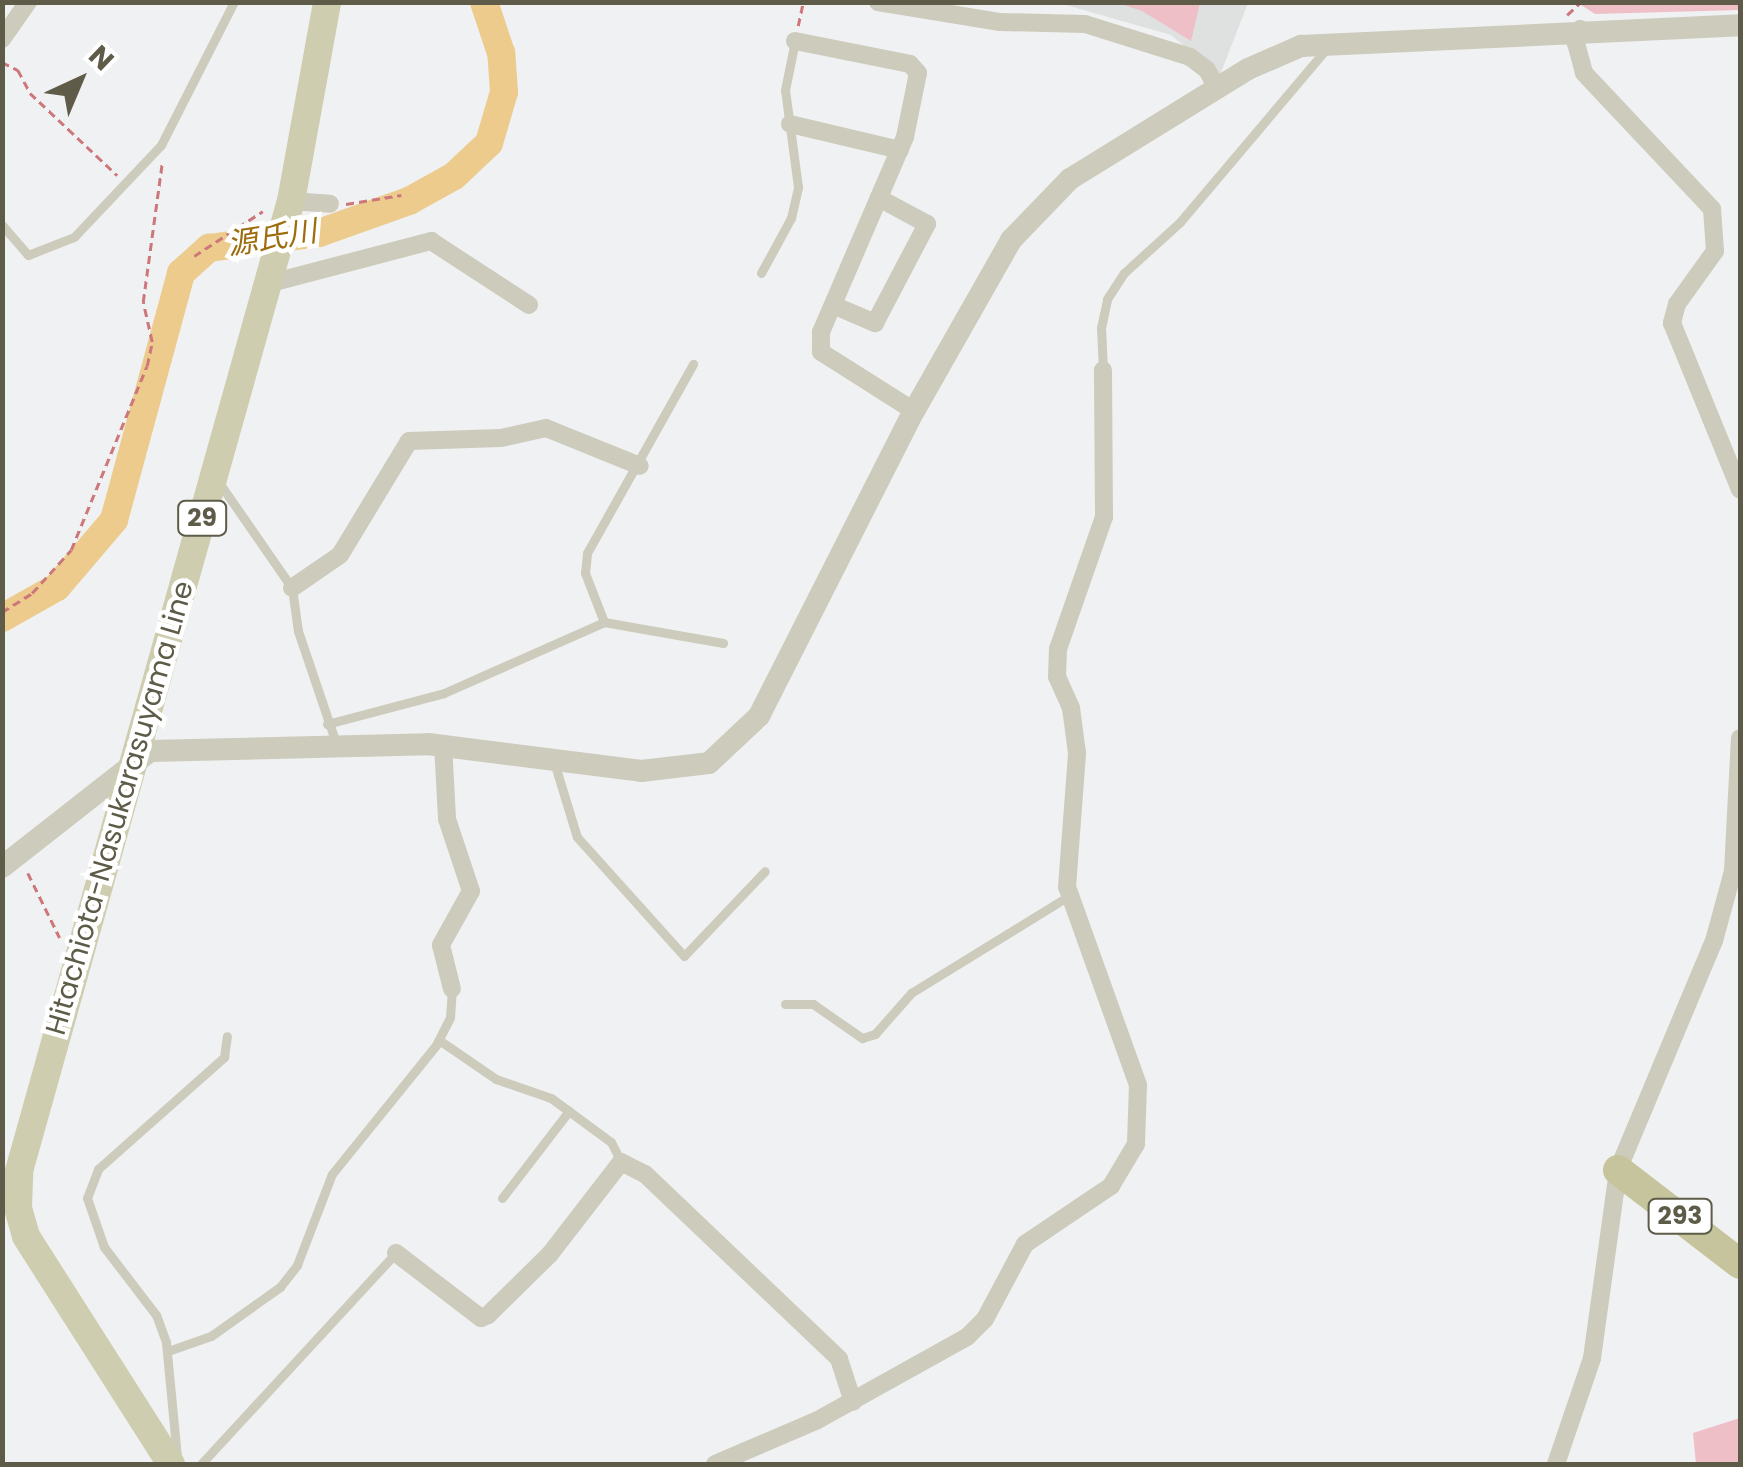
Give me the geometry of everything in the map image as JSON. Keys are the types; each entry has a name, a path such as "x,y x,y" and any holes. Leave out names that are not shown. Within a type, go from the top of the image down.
{"highway":[{"name":"293","path":"1618,1170 1740,1264"}],"main road":[{"name":"Hitachiota-Nasukarasuyama Line","path":"173,1464 26,1236 18,1208 27,1135 289,210 327,2"}],"street":[{"path":"2,39 28,2"},
{"path":"878,2 1000,22 1085,24 1190,57 1208,70 1217,88"},
{"path":"12,866 134,762 160,750 443,744 641,771 709,763 739,741 759,716 914,410 1028,217 1070,179 1217,88 1282,53 1332,42 1740,25"},
{"path":"1580,29 1576,43 1584,73 1712,209 1715,251 1677,304 1672,323 1740,490"},
{"path":"795,41 910,64 918,73 900,150 821,332 822,352 914,410"},
{"path":"790,124 900,150"},
{"path":"832,305 875,323 927,224 879,198"},
{"path":"289,210 330,204"},
{"path":"269,279 431,240 529,304"},
{"path":"715,1464 854,1402 967,1337 985,1319 1025,1244 1111,1186 1127,1167 1142,1112 1138,1085 1070,895 1066,858 1078,753 1071,708 1057,677 1058,649 1104,516 1102,370"},
{"path":"292,588 340,555 409,441 500,438 546,428 640,466"},
{"path":"1556,1464 1573,1430 1592,1358 1602,1244 1618,1170 1714,941 1733,871 1740,738"},
{"path":"443,744 447,819 471,891 441,946 452,989"},
{"path":"396,1253 481,1318 550,1254 621,1162 645,1174 839,1359 854,1402"}],"lane":[{"path":"2,226 28,255 62,246 122,179 160,145 234,2"},
{"path":"761,273 792,218 798,187 786,90 795,41"},
{"path":"1102,370 1100,328 1107,300 1124,273 1180,222 1332,42"},
{"path":"604,622 585,573 586,554 640,466 693,364"},
{"path":"214,475 292,588 327,724 338,746"},
{"path":"327,724 444,693 604,622 724,643"},
{"path":"553,759 577,837 684,956 765,872"},
{"path":"785,1004 813,1004 862,1038 876,1034 910,993 1070,895"},
{"path":"168,1351 211,1336 280,1287 297,1265 332,1174 439,1040 450,1017 452,989"},
{"path":"173,1464 168,1351 156,1316 104,1247 90,1186 128,1140 224,1057 227,1036"},
{"path":"439,1040 496,1079 569,1110 611,1142 621,1162"},
{"path":"502,1198 569,1110"},
{"path":"201,1464 396,1253"}],"path":[{"path":"795,41 803,2"},
{"path":"2,62 18,70 30,93 122,179"},
{"path":"2,612 32,593 71,550 147,366 152,342 142,302 161,194 160,145"},
{"path":"330,204 400,195"},
{"path":"194,256 249,215 289,210"},
{"path":"12,866 71,950"}],"shaded area":[{"path":"1740,2 1740,10 1595,14 1578,3"},
{"path":"1059,3 1248,3 1220,75 1171,35"},
{"path":"1118,3 1200,3 1191,41 1142,11"},
{"path":"1740,1418 1740,1464 1696,1464 1693,1433"}],"waterway":[{"name":"源氏川","path":"2,618 57,587 114,520 181,273 209,248 319,233 409,201 454,176 489,143 504,92 501,53 484,2"}]}
